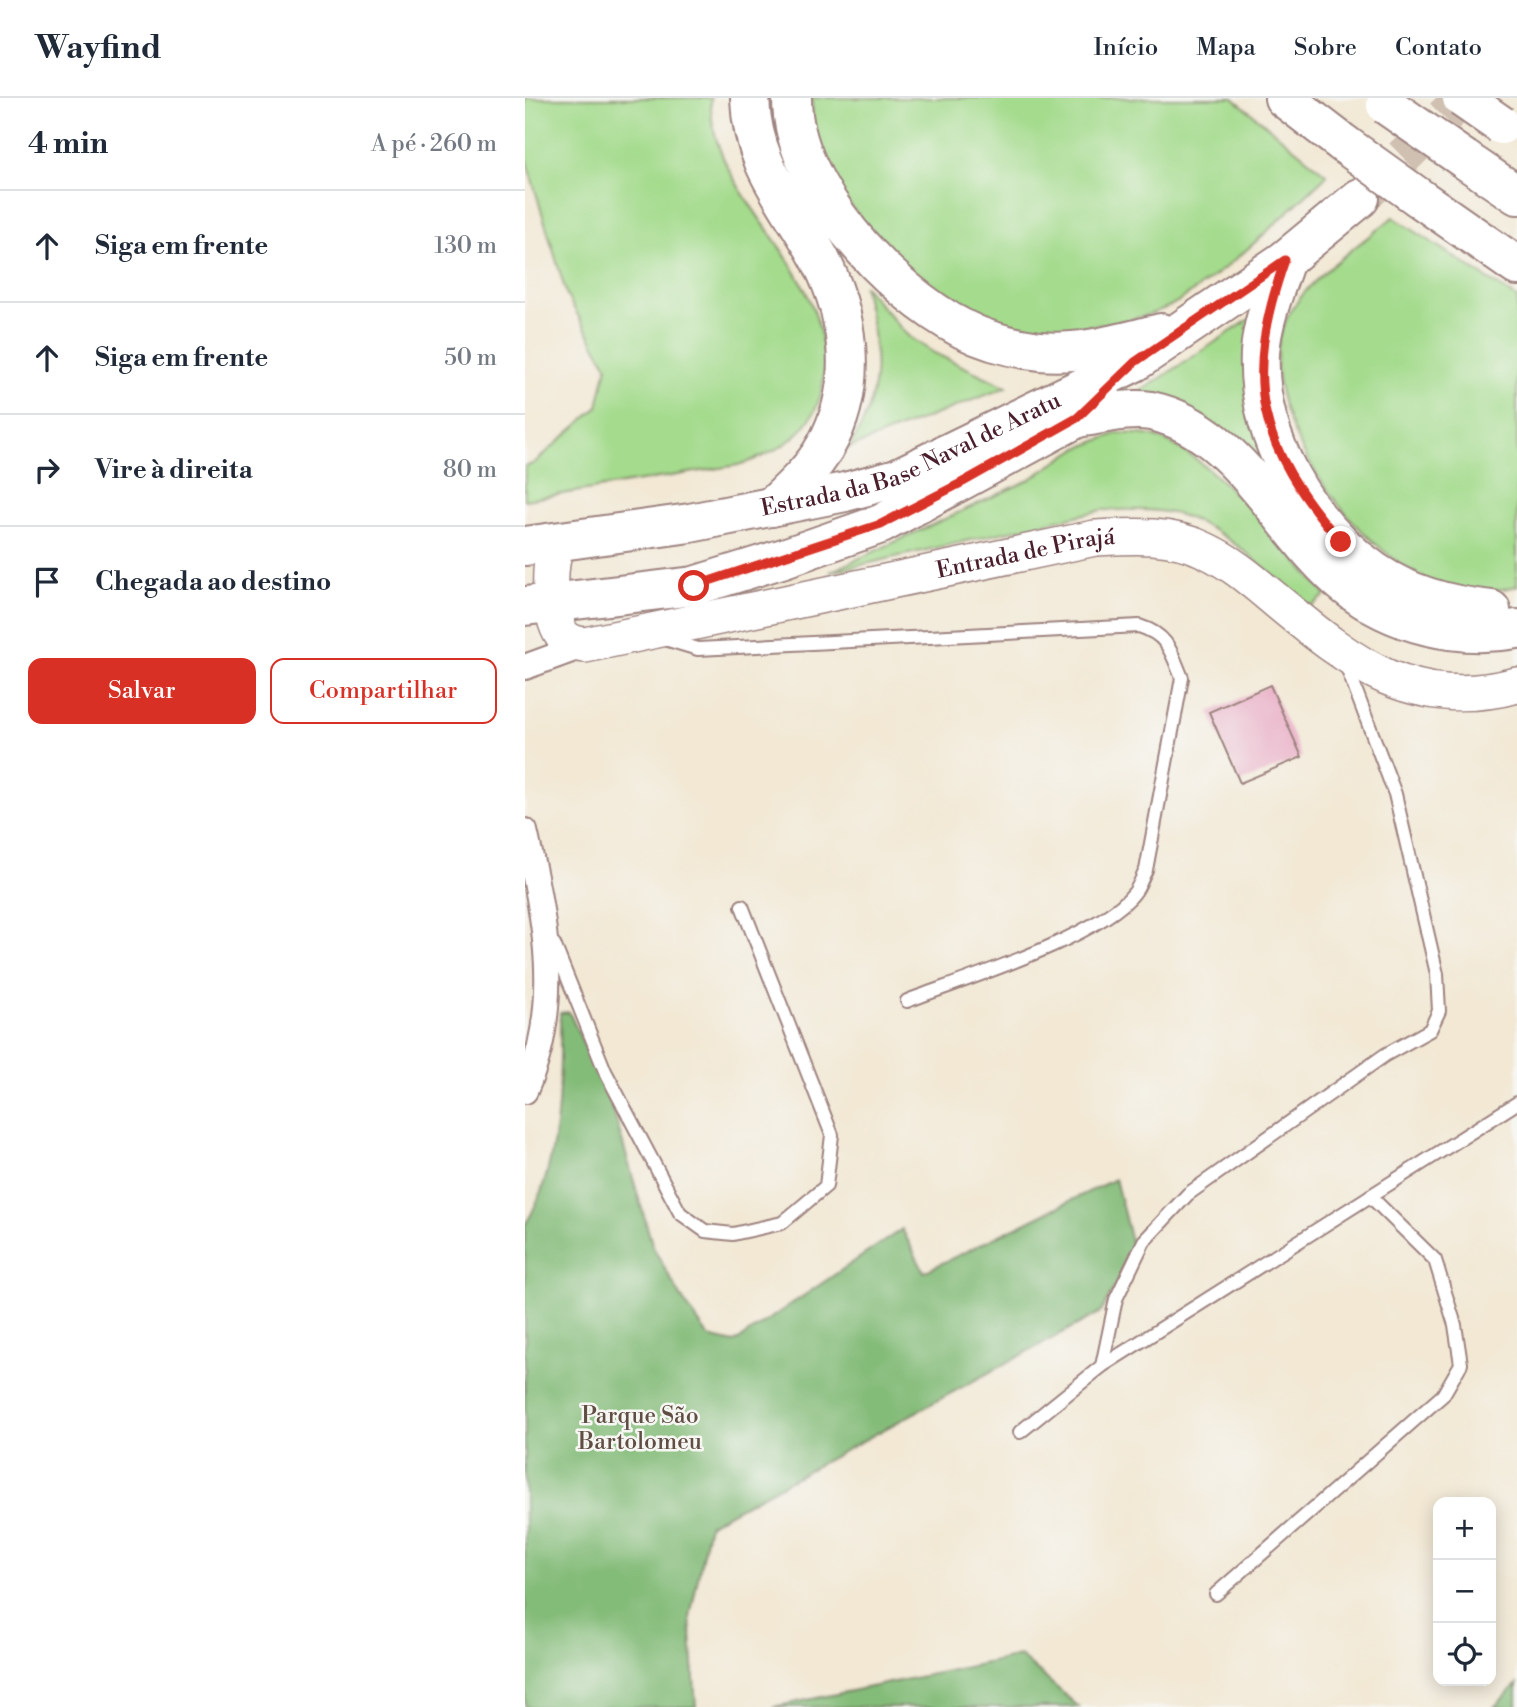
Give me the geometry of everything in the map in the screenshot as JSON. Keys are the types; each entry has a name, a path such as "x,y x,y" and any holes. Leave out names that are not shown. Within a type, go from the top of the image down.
{"main road":[{"path":"750,98 755,142 764,167 829,275 845,331 846,390 826,446 804,476 772,506"},
{"path":"792,98 799,143 813,178 837,213 889,276 964,330 1001,343 1041,351 1085,350 1184,328"},
{"path":"1284,98 1418,198 1517,266"},
{"path":"1462,98 1509,131"},
{"path":"1381,102 1517,195"},
{"name":"Estrada da Base Naval de Aratu","path":"542,544 772,506 897,478 1135,362 1285,260 1360,198"},
{"path":"1285,260 1266,321 1261,353 1262,384 1268,420 1280,458 1305,500 1341,542 1375,572 1404,587 1453,606 1492,610 1517,606"},
{"path":"539,605 694,586 869,529 963,482 1077,418 1135,362"},
{"path":"1077,418 1148,411 1173,417 1227,451 1307,546 1347,587 1400,618 1447,631 1486,634 1517,629"}],"street":[{"name":"Entrada de Pirajá","path":"585,645 1095,538 1142,536 1176,539 1232,564 1341,651 1396,681 1418,689 1452,695 1517,685"},
{"path":"542,544 550,559 539,605 564,636 574,643 585,645"},
{"path":"525,667 585,645"},
{"path":"525,831 542,906 548,965 546,1020 540,1059 525,1091"}],"lane":[{"path":"645,632 698,649 1139,625 1156,631 1170,648 1182,678 1146,870 1133,894 1107,916 1060,942 907,1001"},
{"path":"1102,1366 1116,1299 1144,1241 1188,1194 1385,1055 1430,1030 1440,1011 1437,974 1395,794 1341,651"},
{"path":"542,906 563,970 605,1071 680,1213 705,1231 733,1234 782,1223 826,1186 832,1135 742,906"},
{"path":"1020,1432 1102,1366 1517,1102"},
{"path":"1216,1594 1443,1395 1461,1364 1455,1325 1435,1260 1370,1196"}],"green space":[{"path":"525,98 711,98 715,135 729,170 793,268 811,302 822,341 823,383 819,399 813,414 794,437 768,454 738,465 525,500 525,466 533,464 598,407 607,366 567,296 525,156"},
{"path":"812,98 1233,98 1327,175 1236,258 1169,307 1138,317 1096,325 1032,328 1005,324 955,305 931,289 908,269 855,211 832,179 824,162 813,122"},
{"path":"1393,217 1517,298 1517,586 1478,591 1439,584 1407,568 1375,543 1344,511 1316,474 1295,434 1281,393 1277,355 1286,320 1295,304 1320,276"},
{"path":"863,285 907,335 934,353 1007,387 849,448 861,427 874,388 875,349"},
{"path":"1259,313 1272,469 1126,401"},
{"path":"1118,433 1156,437 1179,448 1202,464 1247,506 1326,595 1309,608 1251,556 1218,533 1183,516 1143,510 1102,510 830,572 1027,481 1076,449"},
{"name":"Parque São Bartolomeu","path":"569,1012 612,1106 653,1247 681,1297 709,1337 734,1343 902,1229 924,1272 1115,1179 1134,1253 1101,1312 709,1524 690,1617 696,1707 525,1707 525,1225 546,1177 552,1150 559,1094 560,1013"},
{"path":"1020,1656 1079,1707 773,1707"},
{"path":"1517,1684 1517,1707 1494,1707"}],"building":[{"path":"1270,685 1302,757 1240,783 1209,712"}],"tunnel":[{"path":"1362,197 1463,98"}],"route":[{"path":"694,586 881,524 963,482 1077,418 1135,362 1285,260 1266,321 1261,353 1262,384 1268,420 1280,458 1305,500 1341,542"}]}
